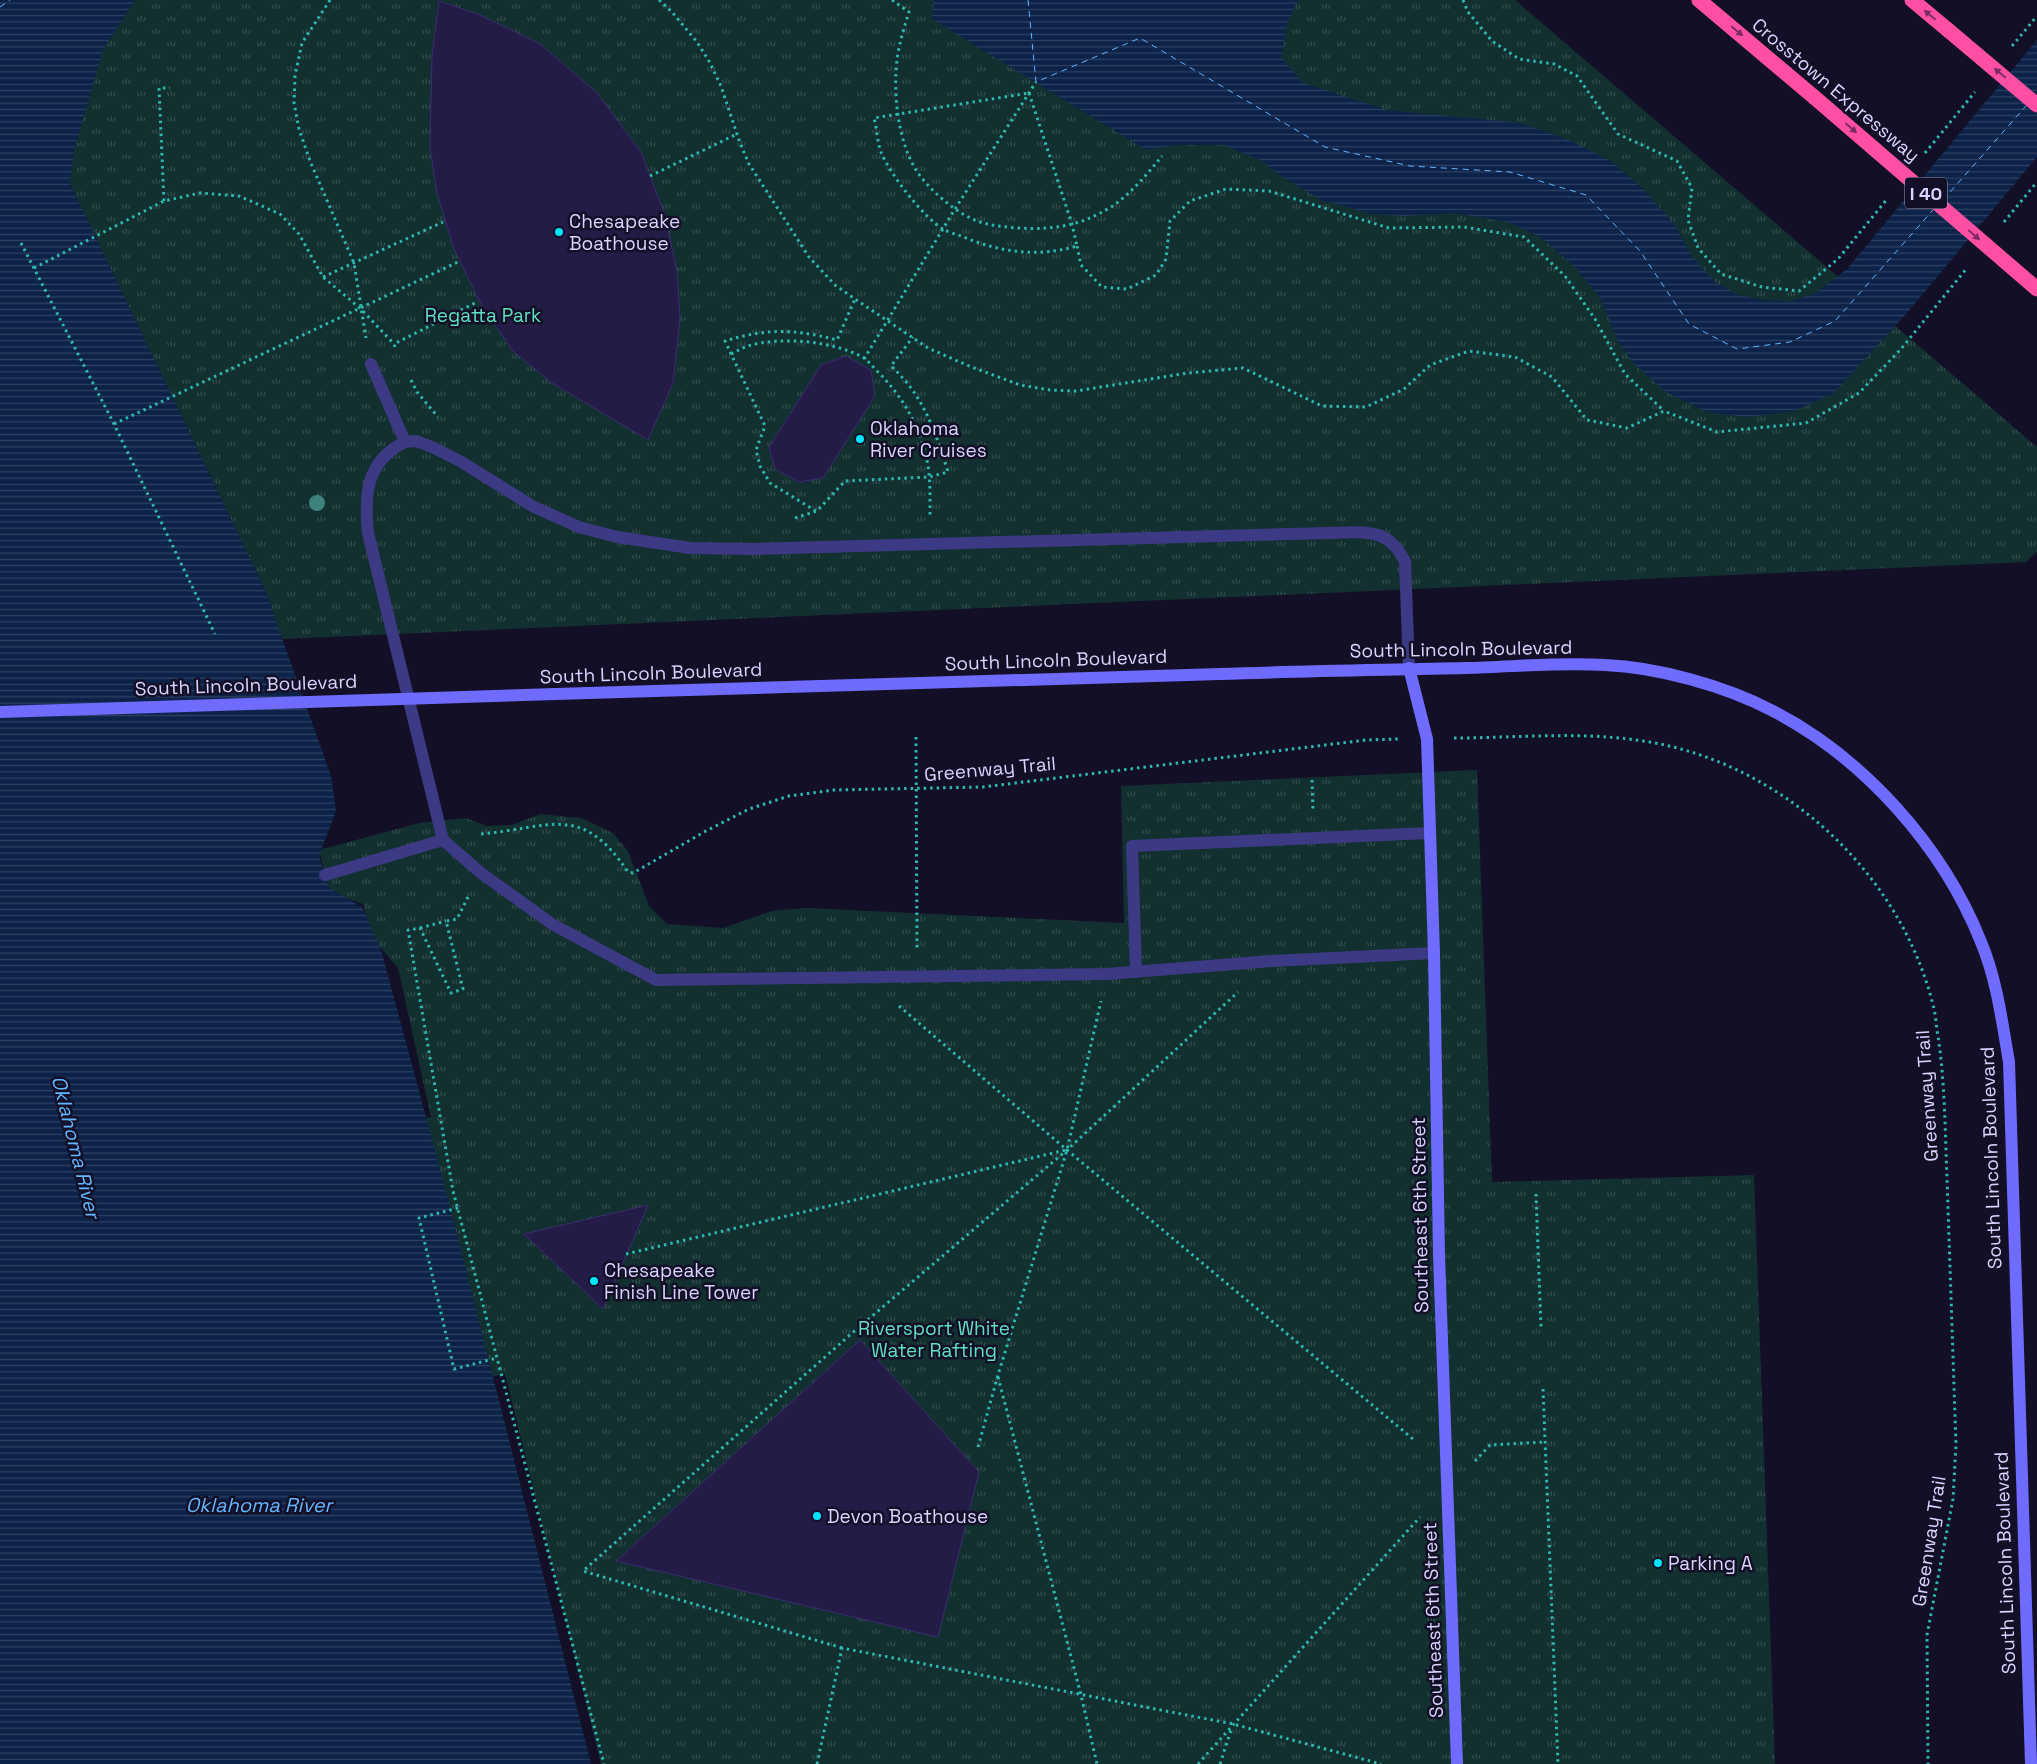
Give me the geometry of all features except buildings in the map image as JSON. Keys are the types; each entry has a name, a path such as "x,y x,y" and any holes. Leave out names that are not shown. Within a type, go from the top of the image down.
{"highway":[{"name":"Crosstown Expressway","path":"1699,0 2037,289"},
{"path":"1912,0 2037,105"}],"main road":[{"name":"South Lincoln Boulevard","path":"0,712 1409,668 1609,664 1668,674 1717,688 1769,709 1821,739 1874,784 1907,821 1942,868 1982,943 1998,997 2009,1062 2031,1764"},
{"name":"Southeast 6th Street","path":"1409,668 1427,739 1434,953 1439,1255 1457,1764"}],"lane":[{"path":"371,364 405,442"},
{"path":"1409,668 1405,562 1399,549 1389,539 1379,535 1327,533 752,549 690,548 618,537 579,527 534,507 484,475 432,446 416,441 405,442 391,448 380,460 368,487 366,508 368,533 443,840 481,873 552,924 656,980 1107,974 1272,961 1434,953"},
{"path":"1136,972 1132,846 1430,832"},
{"path":"325,875 443,840"}],"path":[{"path":"330,0 302,43 295,76 294,103 299,129 310,162 354,263 360,309 371,364"},
{"path":"658,0 672,12 697,42 709,61 722,86 737,134 749,164 809,256 835,285 855,299 928,348 968,366 1027,386 1050,390 1076,391 1188,373 1243,368 1322,406 1366,407 1404,388 1430,365 1469,351 1515,357 1552,377 1587,420 1627,428 1664,411"},
{"path":"892,0 909,12 897,61 899,114 907,150 917,171 939,196 955,209 979,222 999,226 1039,229 1062,228 1084,221 1112,206 1130,192 1162,156"},
{"path":"1463,0 1468,12 1492,41 1519,59 1554,64 1578,76 1618,134 1677,161 1692,188 1688,220 1698,248 1721,274 1762,287 1799,291 1838,259 1894,191"},
{"path":"2012,47 2037,16"},
{"path":"864,359 955,209 1036,82"},
{"path":"1919,161 1981,85"},
{"path":"164,201 159,88 170,88"},
{"path":"1030,93 874,118 881,152 903,189 943,229 980,245 1005,250 1058,252 1077,246"},
{"path":"1030,93 1072,224 1081,265 1102,287 1127,289 1156,275 1166,259 1170,221 1190,201 1226,189 1269,191 1389,228 1464,227 1524,237 1565,276 1595,319 1626,374 1664,411 1717,432 1806,423 1859,393 1901,349 1969,265"},
{"path":"650,176 737,134"},
{"path":"2000,228 2037,182"},
{"path":"34,268 164,201 200,193 239,196 280,214 299,234 322,278 360,309 394,344 398,352"},
{"path":"322,278 443,222"},
{"path":"21,243 114,424 215,634"},
{"path":"114,424 460,261"},
{"path":"817,511 770,483 760,466 756,450 765,426 725,341 750,333 778,330 813,334 837,340 855,299"},
{"path":"394,344 477,302"},
{"path":"791,519 817,511 845,481 929,477 948,472 938,439 921,400 891,366 913,337"},
{"path":"731,354 749,346 799,341 841,349 864,359 890,384 907,405 925,450 929,477 931,544"},
{"path":"410,376 418,392 442,422"},
{"name":"Greenway Trail","path":"1477,738 1582,735 1643,741 1685,750 1731,767 1791,801 1833,835 1876,883 1914,947 1934,1005 1943,1074 1956,1446 1953,1499 1927,1635 1928,1764"},
{"path":"916,737 917,976"},
{"name":"Greenway Trail","path":"475,834 548,824 576,826 590,832 609,847 628,872 633,873 704,832 749,809 789,796 834,790 983,787 1366,740"},
{"path":"481,873 457,918 408,930 453,1191 604,1764"},
{"path":"420,928 452,993 463,989 446,921"},
{"path":"1272,961 1067,1150 851,1334 583,1571 842,1648 1233,1724 1381,1764"},
{"path":"978,1446 1067,1150 1107,974"},
{"path":"866,977 1067,1150 1413,1439"},
{"path":"626,1254 1067,1150"},
{"path":"1536,1194 1541,1328"},
{"path":"458,1208 419,1218 454,1369 497,1358"},
{"path":"998,1375 1081,1695 1097,1764"},
{"path":"1543,1389 1558,1764"},
{"path":"1198,1764 1409,1528 1490,1446 1545,1442"},
{"path":"817,1764 842,1648"},
{"path":"1220,1764 1233,1724"}],"green space":[{"name":"Regatta Park","path":"0,0 1515,0 2037,447 2037,552 2026,562 282,639 265,590 70,184"},
{"name":"Riversport White Water Rafting","path":"1477,770 1492,1182 1754,1175 1775,1764 601,1764 505,1374 446,1386 365,1135 431,1117 398,968 372,938 363,904 330,893 319,850 419,823 466,818 487,826 512,825 540,814 581,818 613,833 628,851 649,906 667,924 723,928 772,911 806,908 1124,923 1121,786"}],"water":[{"name":"Oklahoma River","path":"0,0 135,0 103,50 74,150 70,184 265,590 331,776 336,811 319,856 329,888 362,907 382,953 449,1203 591,1764 0,1764"},
{"path":"934,0 1298,0 1288,22 1281,57 1303,83 1387,110 1521,123 1569,140 1611,161 1642,188 1674,224 1693,258 1714,281 1739,295 1763,300 1791,301 1814,294 1847,269 2037,40 2037,157 1907,313 1834,393 1795,411 1747,417 1706,412 1666,392 1634,364 1618,341 1600,298 1576,268 1539,236 1507,222 1455,213 1403,216 1372,214 1321,200 1275,172 1262,161 1224,145 1178,145 1146,150 932,19"}],"ferry route":[{"path":"0,7 10,0"},
{"path":"1028,0 1036,82 1140,38 1325,147 1410,166 1510,172 1586,195 1640,251 1689,324 1737,349 1790,342 1835,321 1933,210"},
{"path":"1943,200 2026,106"}],"place":[{"name":"Chesapeake Boathouse","path":"559,232"},
{"name":"Oklahoma River Cruises","path":"860,439"},
{"name":"Chesapeake Finish Line Tower","path":"594,1281"},
{"name":"Devon Boathouse","path":"817,1516"},
{"name":"Parking A","path":"1658,1563"}]}
